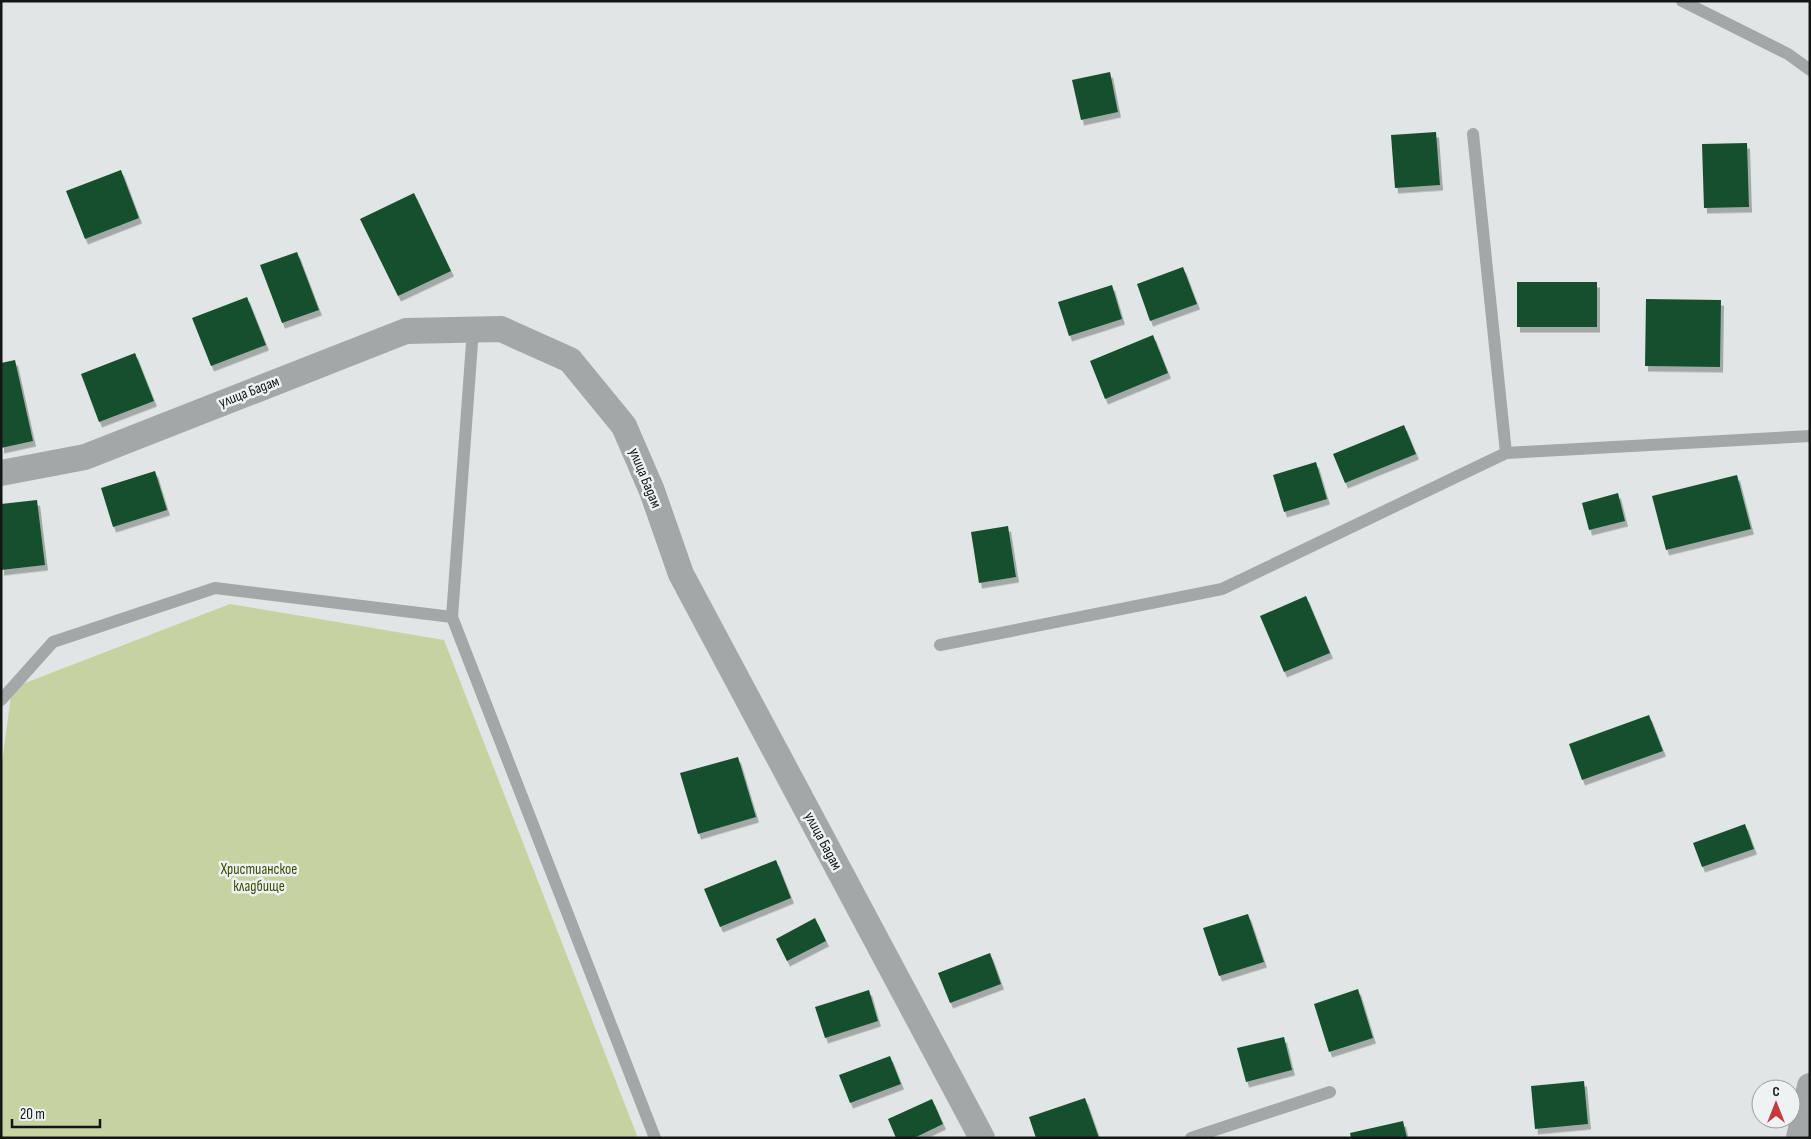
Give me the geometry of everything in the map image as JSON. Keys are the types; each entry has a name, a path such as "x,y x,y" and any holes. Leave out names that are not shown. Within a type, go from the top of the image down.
{"street":[{"name":"улица Бадам","path":"1,473 85,456 406,331 501,329 570,360 624,426 652,491 681,574 982,1138"},
{"path":"1799,1138 1810,1086"}],"lane":[{"path":"1682,1 1788,54 1810,70"},
{"path":"1473,134 1506,453"},
{"path":"472,329 452,617 654,1138"},
{"path":"940,645 1222,589 1506,453 1810,436"},
{"path":"1,700 53,642 215,588 452,617"},
{"path":"1191,1138 1330,1092"}],"green space":[{"name":"Христианское кладбище","path":"230,604 444,640 638,1138 1,1138 1,770 12,688"}],"building":[{"path":"1110,72 1118,112 1081,120 1072,80"},
{"path":"1436,132 1440,185 1395,188 1391,135"},
{"path":"1747,143 1749,207 1704,208 1702,144"},
{"path":"121,170 139,218 85,239 66,191"},
{"path":"414,193 451,271 398,296 360,219"},
{"path":"297,252 319,310 282,323 260,265"},
{"path":"1183,267 1197,304 1150,321 1137,284"},
{"path":"1517,282 1597,282 1597,327 1517,327"},
{"path":"1112,285 1122,319 1069,336 1058,302"},
{"path":"247,297 266,345 211,366 192,318"},
{"path":"1646,299 1721,300 1720,367 1645,366"},
{"path":"1153,335 1168,373 1105,399 1090,361"},
{"path":"135,353 154,401 99,422 81,374"},
{"path":"15,360 33,441 1,448 1,363"},
{"path":"1404,425 1416,454 1345,483 1333,454"},
{"path":"1316,462 1327,499 1284,512 1273,475"},
{"path":"155,471 167,510 113,527 101,488"},
{"path":"1737,475 1751,529 1666,550 1652,496"},
{"path":"1618,493 1625,521 1589,530 1582,503"},
{"path":"37,500 45,565 1,570 1,504"},
{"path":"1008,526 1016,577 979,583 971,532"},
{"path":"1306,596 1330,653 1284,672 1260,616"},
{"path":"1649,715 1663,751 1582,780 1569,744"},
{"path":"738,757 756,817 698,834 680,773"},
{"path":"1745,824 1754,849 1702,867 1693,843"},
{"path":"776,860 791,898 720,927 704,889"},
{"path":"1248,914 1264,962 1219,976 1203,928"},
{"path":"815,918 826,941 787,961 776,939"},
{"path":"990,953 1001,984 950,1003 938,973"},
{"path":"1358,989 1373,1038 1329,1052 1314,1004"},
{"path":"869,990 878,1021 825,1038 815,1007"},
{"path":"1284,1037 1292,1070 1246,1082 1237,1048"},
{"path":"890,1056 901,1084 850,1103 839,1075"},
{"path":"1584,1081 1588,1124 1535,1129 1531,1086"},
{"path":"1085,1098 1099,1138 1036,1138 1029,1117"},
{"path":"932,1099 943,1124 914,1138 896,1138 888,1119"},
{"path":"1403,1121 1407,1138 1351,1138 1350,1133"}]}
